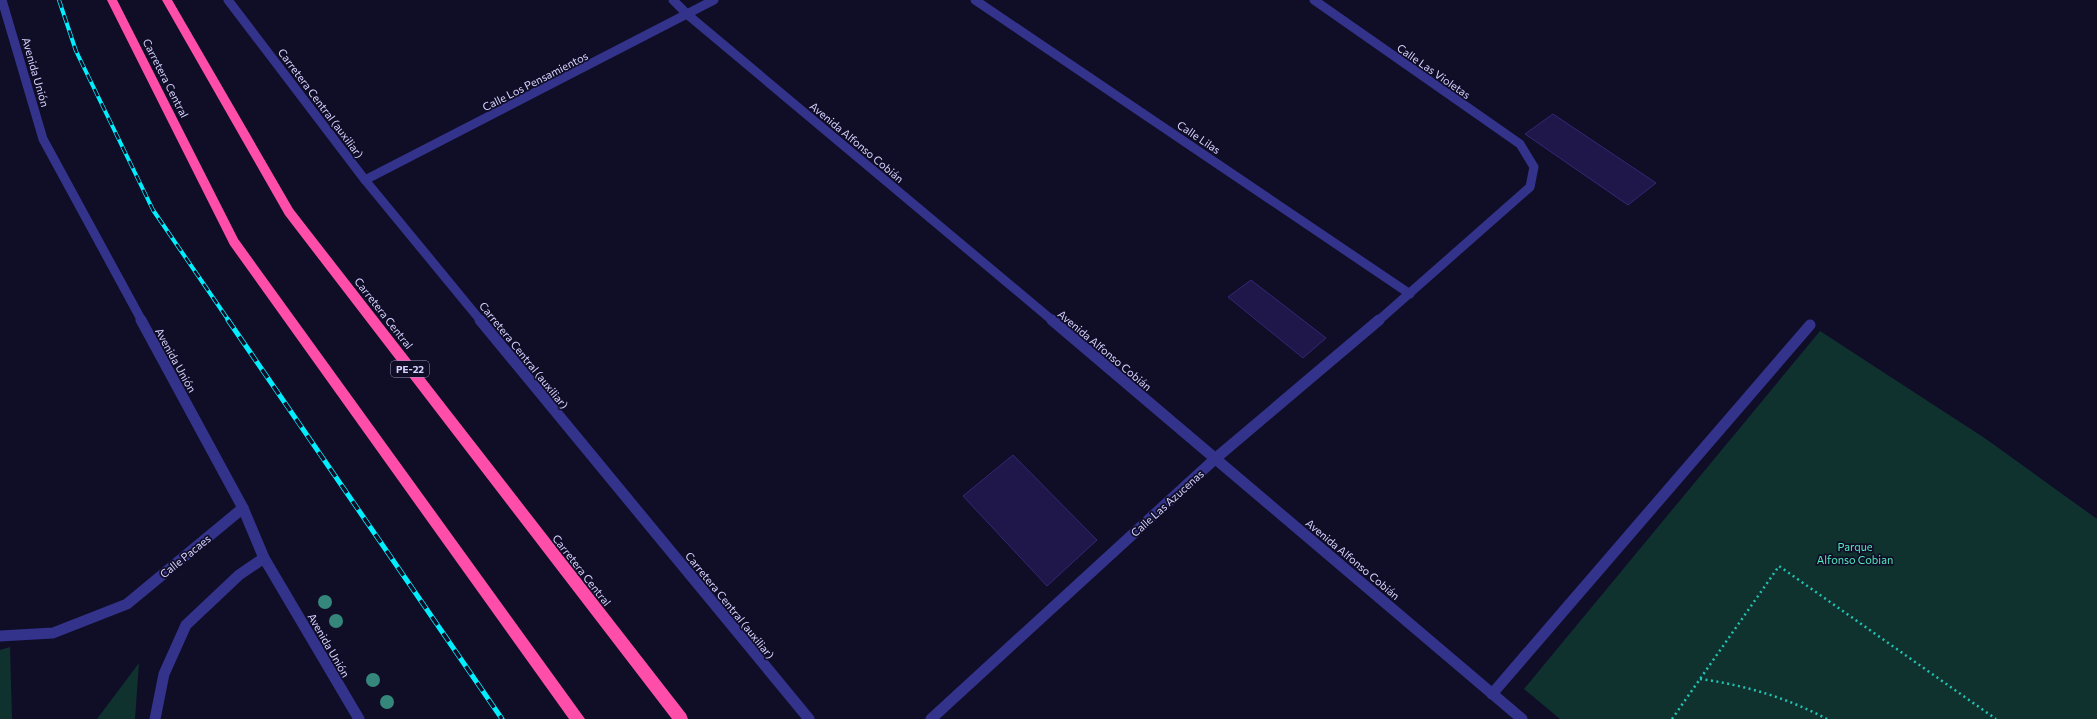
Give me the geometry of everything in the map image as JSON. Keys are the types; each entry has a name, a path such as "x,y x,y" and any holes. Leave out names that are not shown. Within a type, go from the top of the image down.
{"highway":[{"name":"Carretera Central","path":"112,0 234,242 578,719"},
{"name":"Carretera Central","path":"167,0 289,212 681,719"}],"street":[{"name":"Avenida Unión","path":"2,0 43,139 243,508 264,558 359,719"},
{"name":"Carretera Central (auxiliar)","path":"228,0 365,180 809,719"},
{"name":"Avenida Alfonso Cobián","path":"673,0 688,15 1216,458 1522,719"},
{"name":"Calle Los Pensamientos","path":"365,180 688,15 714,0"},
{"name":"Calle Lilas","path":"975,0 1410,294"},
{"name":"Calle Las Violetas","path":"1314,0 1520,144 1534,167"},
{"name":"Calle Las Azucenas","path":"931,719 1216,458 1410,294 1530,187 1534,167"},
{"path":"1492,694 1810,325"},
{"name":"Calle Pacaes","path":"0,636 53,633 127,604 243,508"},
{"path":"155,719 164,674 186,626 239,576 264,558"}],"path":[{"path":"1672,719 1779,566 1996,719"},
{"path":"1700,679 1729,683 1781,698 1805,707 1827,719"}],"green space":[{"name":"Parque Alfonso Cobian","path":"1820,331 1986,439 2097,519 2097,719 1560,719 1524,689"},
{"path":"10,647 12,719 0,719 0,650"},
{"path":"139,663 135,719 97,719"}],"building":[{"path":"1553,114 1656,183 1628,205 1525,134"},
{"path":"1251,280 1326,338 1303,358 1228,297"},
{"path":"1013,455 1097,540 1047,586 963,496"}],"railway":[{"path":"59,0 76,51 153,210 229,321"},
{"path":"228,320 502,719"}]}
